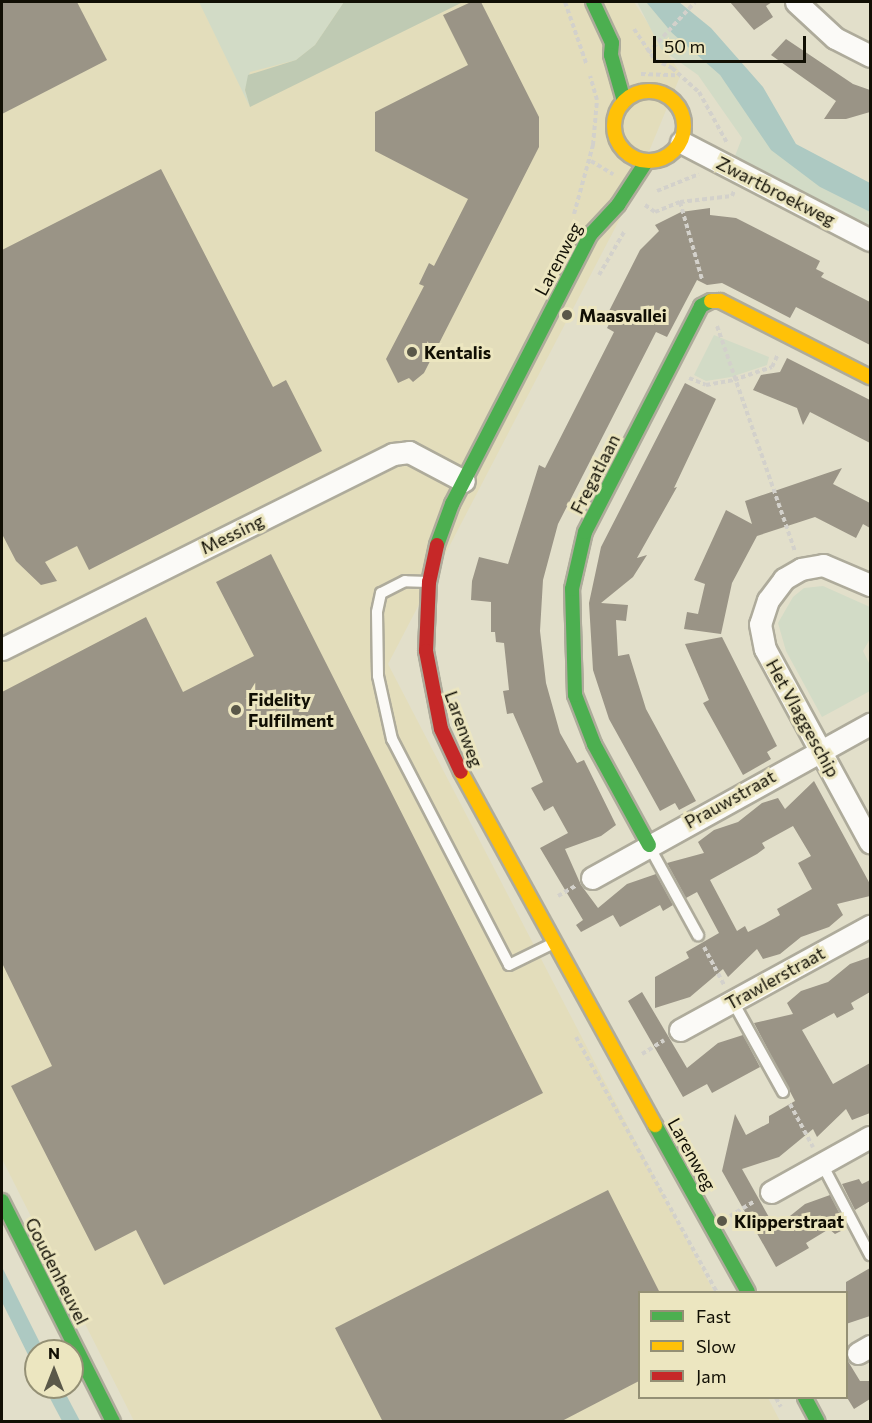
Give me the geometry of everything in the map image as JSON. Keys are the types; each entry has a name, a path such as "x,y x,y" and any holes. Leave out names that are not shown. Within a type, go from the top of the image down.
{"street":[{"path":"593,2 612,43 627,56"},
{"path":"796,2 836,38 870,56"},
{"path":"612,43 611,55 624,102"},
{"path":"624,152 646,162 667,157 681,142 682,114 675,102 651,90 643,78"},
{"path":"618,170 624,152 614,127 624,102 636,93 651,90"},
{"name":"Zwartbroekweg","path":"681,142 870,240"},
{"name":"Larenweg","path":"646,162 618,205 600,219 464,481 441,534 429,582 426,651 441,729 468,788 747,1291"},
{"path":"600,219 603,199"},
{"path":"709,300 720,300 870,377"},
{"name":"Fregatlaan","path":"649,845 594,744 575,695 572,589 585,532 701,306 709,300"},
{"name":"Messing","path":"2,649 393,454 409,452 464,481"},
{"path":"801,569 823,566 870,585"},
{"name":"Het Vlaggeschip","path":"801,569 784,579 768,600 760,624 765,649 870,842"},
{"name":"Prauwstraat","path":"592,878 820,749 870,724"},
{"name":"Trawlerstraat","path":"680,1030 870,926"},
{"path":"771,1192 870,1137"},
{"name":"Goudenheuvel","path":"2,1202 113,1422"},
{"path":"806,1399 818,1422"}],"lane":[{"path":"429,582 405,581 381,593 377,612 378,676 392,739 509,965 554,943"},
{"path":"649,845 698,935"},
{"path":"733,1002 783,1092"},
{"path":"822,1164 870,1255"}],"path":[{"path":"565,2 597,100 591,161 573,216"},
{"path":"648,52 695,2"},
{"path":"629,19 648,52 699,92 721,130"},
{"path":"642,203 654,212 680,202 732,196 742,173"},
{"path":"680,202 734,380 801,569"},
{"path":"670,369 706,385 734,380 772,367 787,334"},
{"path":"698,935 733,1002"},
{"path":"642,1054 680,1030"},
{"path":"573,1032 716,1291"},
{"path":"783,1092 822,1164"},
{"path":"730,1216 771,1192"}],"shaded area":[{"path":"2,2 634,2 681,74 626,207 388,664 713,1291 638,1291 638,1399 769,1399 780,1421 134,1421 2,1159"}],"green space":[{"path":"199,2 344,2 315,45 296,60 250,72 245,90 250,107"},
{"path":"344,2 463,2 250,107 245,90 248,75 296,60 315,45"},
{"path":"637,2 646,2 672,33 720,75 741,105 820,187 870,212 870,227 735,156 742,138 698,75 661,49"},
{"path":"714,335 769,357 767,365 731,377 706,381 694,375"},
{"path":"823,586 870,607 870,639 863,651 870,665 870,691 822,717 786,651 778,623 793,597 804,588"}],"water":[{"path":"646,2 679,2 711,28 763,87 796,144 870,183 870,212 820,187 771,150 720,75 672,33"},
{"path":"2,1267 38,1339 24,1339 24,1347 2,1302"},
{"path":"50,1399 68,1399 80,1421 62,1421"}],"building":[{"path":"2,2 77,2 107,60 2,114"},
{"path":"471,2 481,2 539,117 539,147 424,373 413,382 409,378 398,383 386,359 424,286 419,284 429,263 434,266 468,199 375,151 375,112 468,65 443,15"},
{"path":"730,2 772,2 766,6 773,17 754,30"},
{"path":"786,39 853,84 870,90 870,112 846,119 824,119 836,101 771,55"},
{"path":"161,169 273,387 286,380 322,451 89,570 77,546 45,562 57,581 41,585 16,561 2,534 2,250"},
{"path":"710,208 710,215 736,218 820,261 816,269 824,273 821,277 870,302 870,345 796,307 790,318 722,283 707,285 697,280 667,337 656,332 558,524 543,580 540,631 546,683 560,733 577,763 584,760 616,825 601,836 565,849 581,885 598,908 627,884 656,874 673,905 663,911 660,905 620,927 613,915 581,932 576,925 583,920 540,848 568,833 553,806 544,811 531,788 543,782 513,713 507,714 503,691 509,690 504,643 496,642 495,632 491,632 491,602 471,600 472,581 479,557 508,564 539,465 545,468 614,332 607,328 611,320 606,317 640,250 659,231 655,225 681,212"},
{"path":"787,358 870,400 870,443 810,412 803,425 797,408 753,390 761,375 780,372"},
{"path":"685,383 716,399 674,488 677,487 637,558 647,555 633,577 601,603 628,605 626,621 616,620 618,656 629,654 646,709 696,801 679,810 675,803 660,811 609,719 593,670 589,603 601,547"},
{"path":"842,468 833,484 870,503 870,528 863,524 856,538 815,517 757,536 732,583 721,634 684,629 687,612 698,614 705,584 694,580 726,510 752,524 745,501"},
{"path":"271,554 543,1093 164,1285 136,1230 95,1251 11,1086 52,1066 2,963 2,692 146,617 183,692 254,656 216,582"},
{"path":"722,637 777,746 767,752 771,759 743,775 703,703 709,700 685,644"},
{"path":"814,781 870,884 870,896 837,904 843,915 829,927 801,937 780,954 763,959 757,949 728,977 723,969 690,997 655,1008 655,977 689,958 686,952 719,933 697,892 686,898 667,863 704,853 698,842 714,830 738,822 762,803 778,798 785,809","holes":["793,826 811,856 798,863 812,889 777,909 780,915 764,924 748,932 745,926 737,931 710,880 757,854 765,848 762,843"]},
{"path":"870,957 870,992 851,1003 854,1009 837,1018 834,1013 802,1030 833,1084 870,1063 870,1113 852,1120 846,1109 817,1137 813,1129 779,1157 742,1169 775,1228 805,1204 830,1195 847,1228 835,1234 829,1229 806,1243 809,1248 776,1267 722,1171 735,1114 746,1135 769,1123 769,1116 795,1101 754,1023 793,1014 787,1003 801,991 828,982 850,964"},
{"path":"642,992 687,1068 718,1043 743,1035 760,1067 712,1093 707,1084 683,1097 628,1001"},
{"path":"859,1179 862,1184 870,1180 870,1201 855,1210 842,1184"},
{"path":"608,1190 659,1291 638,1291 638,1382 560,1422 383,1422 335,1328"},
{"path":"870,1268 870,1316 848,1323 846,1282"},
{"path":"848,1361 860,1381 870,1381 870,1399 854,1409 848,1399"}],"traffic: fast":[{"path":"593,2 612,43 611,55 624,101"},
{"path":"437,545 452,504 591,234 618,205 646,162"},
{"path":"649,845 594,744 575,695 572,589 585,532 701,306 711,301"},
{"path":"655,1125 747,1291"},
{"path":"2,1201 113,1422"},
{"path":"806,1399 818,1422"}],"traffic: slow":[{"path":"649,91 662,94 674,101 681,113 684,126 681,139 674,151 662,158 649,161 636,158 624,151 617,139 614,126 617,113 624,101 636,94 649,91"},
{"path":"711,301 720,301 870,377"},
{"path":"461,772 655,1125"}],"traffic: jam":[{"path":"437,545 429,582 426,651 441,729 461,772"}],"place":[{"name":"Maasvallei","path":"567,315"},
{"name":"Kentalis","path":"412,352"},
{"name":"Fidelity Fulfilment","path":"236,710"},
{"name":"Klipperstraat","path":"722,1221"}]}
